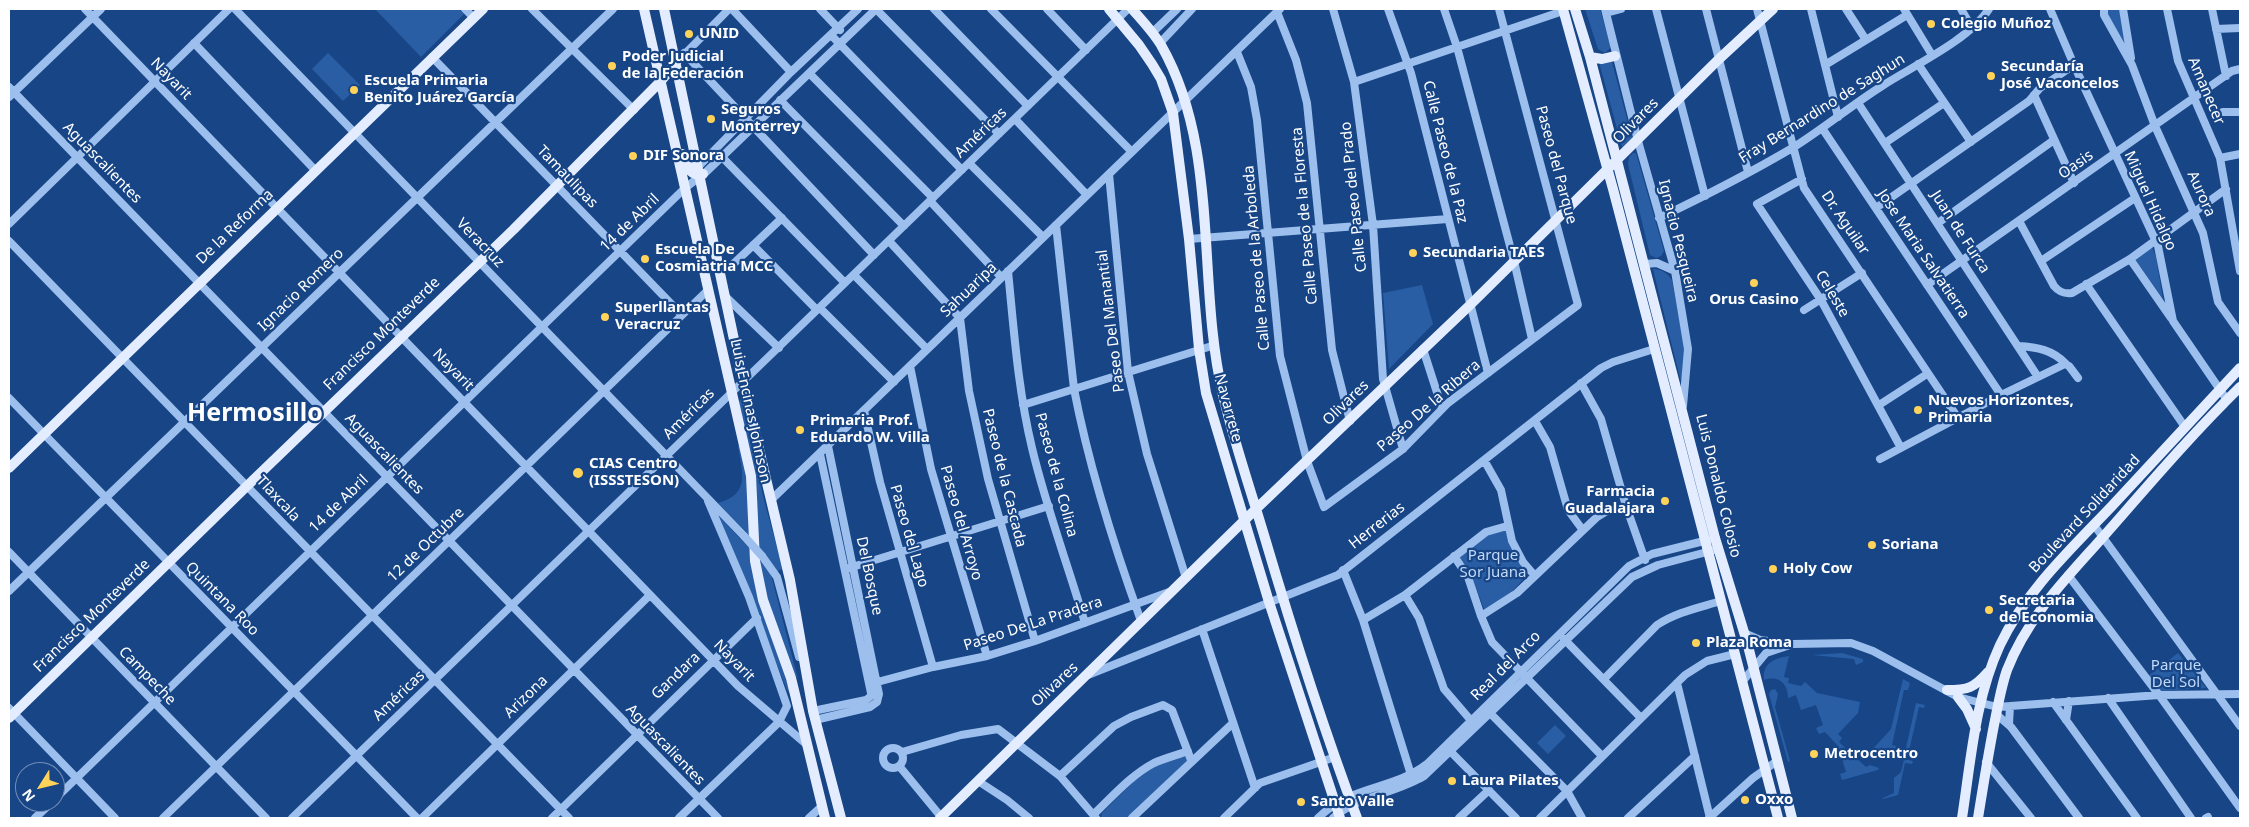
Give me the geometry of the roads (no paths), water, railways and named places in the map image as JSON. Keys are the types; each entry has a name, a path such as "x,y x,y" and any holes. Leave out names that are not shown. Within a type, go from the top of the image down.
{"main road":[{"name":"De la Reforma","path":"9,468 483,9"},
{"name":"Luis Encinas Johnson","path":"644,9 753,488 756,561 763,600 791,678 825,818"},
{"name":"Luis Encinas Johnson","path":"664,9 743,382 790,580 810,697 841,818"},
{"name":"Navarrete","path":"1109,9 1118,18 1152,64 1161,79 1173,112 1189,239 1199,350 1206,393 1268,602 1335,803 1337,817"},
{"name":"Navarrete","path":"1130,9 1160,43 1186,101 1194,132 1215,345 1222,393 1282,597 1357,818"},
{"name":"Luis Donaldo Colosio","path":"1575,9 1618,160 1715,538 1744,633 1792,818"},
{"name":"Olivares","path":"941,818 1256,508 1350,421 1638,141 1719,59 1773,9"},
{"name":"Luis Donaldo Colosio","path":"1563,10 1608,170 1778,818"},
{"path":"1590,57 1602,59 1615,56"},
{"name":"Francisco Monteverde","path":"10,713 557,187 634,110 675,64"},
{"path":"673,135 688,169 699,173"},
{"path":"1613,189 1619,187 1625,190"},
{"name":"Boulevard Solidaridad","path":"1962,818 1980,703 2000,645 2029,597 2240,368"},
{"name":"Boulevard Solidaridad","path":"1978,818 1986,762 2008,669 2029,626 2041,607 2068,575 2194,434 2240,387"},
{"path":"1947,690 1964,690 1972,687 1991,670"},
{"path":"1958,697 1976,729"}],"street":[{"name":"Nayarit","path":"85,9 713,660 756,703 806,744"},
{"path":"10,92 101,9"},
{"path":"9,224 229,9"},
{"name":"Veracruz","path":"235,9 762,556 777,577 810,697"},
{"path":"465,9 474,18"},
{"path":"532,9 634,110"},
{"name":"Ignacio Romero","path":"9,591 613,9"},
{"path":"731,9 791,72"},
{"name":"Francisco Monteverde","path":"675,64 684,53 731,9"},
{"path":"820,9 846,38"},
{"name":"14 de Abril","path":"65,789 685,188 744,119 858,9"},
{"path":"876,9 999,134"},
{"name":"14 de Abril","path":"699,173 722,156 876,9"},
{"path":"934,9 1028,106"},
{"path":"991,9 1132,152"},
{"path":"1047,9 1086,50"},
{"name":"Américas","path":"292,818 732,392 780,348 1118,18 1130,9"},
{"path":"1152,33 1177,9"},
{"path":"1160,43 1192,9"},
{"name":"Calle Paseo del Prado","path":"1334,9 1354,82 1373,225 1385,386 1403,449"},
{"name":"Calle Paseo de la Paz","path":"1388,9 1408,63 1488,373"},
{"path":"1444,9 1457,47 1514,261 1532,339"},
{"name":"Paseo del Parque","path":"1499,9 1577,306"},
{"path":"1605,11 1621,9"},
{"path":"1656,9 1705,196"},
{"path":"1706,9 1748,172"},
{"name":"Dr. Aguilar","path":"1757,9 1802,179 1809,195 1958,418"},
{"path":"1811,9 1838,117"},
{"path":"1846,9 1866,40"},
{"path":"1961,9 1972,28"},
{"name":"Fray Bernardino de Saghun","path":"1659,218 1705,196 1794,146 1972,28 1989,9"},
{"name":"Miguel Hidalgo","path":"2050,9 2155,240 2160,254 2173,321 2227,400"},
{"name":"Aurora","path":"2104,9 2104,15 2132,65 2155,126 2205,238 2218,302 2240,333"},
{"name":"Aurora","path":"2123,9 2132,65"},
{"name":"Amanecer","path":"2167,9 2178,61 2220,158 2240,271"},
{"path":"2212,9 2226,76"},
{"name":"Sahuaripa","path":"772,499 1237,52 1278,10"},
{"name":"Calle Paseo de la Floresta","path":"1278,10 1296,60 1307,103 1332,350 1350,421"},
{"path":"1354,82 1563,10"},
{"name":"Ignacio Pesqueira","path":"1605,11 1615,56 1675,271 1688,349 1682,407"},
{"path":"1825,65 1866,40 1906,12 1932,55"},
{"path":"2216,29 2240,28"},
{"path":"831,35 962,170"},
{"path":"194,43 315,170"},
{"name":"Calle Paseo de la Arboleda","path":"1237,52 1250,87 1258,120 1280,356 1307,461 1323,506"},
{"path":"684,53 744,119 874,255"},
{"name":"Tamaulipas","path":"432,57 682,315"},
{"path":"1918,64 1971,142"},
{"path":"1876,208 2029,101 2040,88 2074,65"},
{"name":"Oasis","path":"1928,284 2226,76 2240,69"},
{"path":"809,72 931,200 1001,278"},
{"name":"Aguascalientes","path":"10,92 324,411 573,671 718,818"},
{"path":"2034,95 2074,183"},
{"path":"780,100 904,226"},
{"name":"Juan de Furca","path":"1858,102 2038,377"},
{"path":"1886,143 1944,103"},
{"path":"2223,112 2240,112"},
{"path":"1014,119 1087,195"},
{"name":"Jose Maria Salvatierra","path":"1822,128 2001,395"},
{"path":"1938,223 2054,140"},
{"path":"2220,158 2240,154"},
{"path":"722,156 845,283"},
{"path":"970,163 1043,237"},
{"name":"Paseo Del Manantial","path":"1109,174 1128,372 1147,454 1186,578"},
{"name":"Celeste","path":"1802,179 1757,204 1821,300 1901,448"},
{"path":"2019,221 2054,286 2062,293 2072,293 2130,259 2226,189"},
{"path":"2041,261 2135,198"},
{"path":"729,268 782,218"},
{"path":"1189,239 1448,219"},
{"path":"1056,225 1074,389 1087,447 1141,621"},
{"name":"Tlaxcala","path":"9,241 247,486 308,552 569,818"},
{"path":"889,241 960,318"},
{"path":"753,245 894,382"},
{"path":"1657,263 1670,251"},
{"path":"2130,259 2173,321"},
{"path":"1645,264 1657,263 1675,271"},
{"name":"Paseo de la Colina","path":"1008,271 1023,404 1033,450 1085,623"},
{"path":"1804,310 1862,273"},
{"path":"854,274 927,350"},
{"path":"2086,284 2186,427"},
{"name":"12 de Octubre","path":"163,818 708,290"},
{"path":"726,298 780,348"},
{"name":"Paseo De la Ribera","path":"1323,506 1403,449 1442,408 1577,306"},
{"name":"Paseo de la Cascada","path":"960,318 971,400 988,480 1035,641"},
{"path":"1023,404 1215,345"},
{"path":"2018,346 2034,347 2051,352 2066,364 2078,378"},
{"path":"1424,349 1442,408"},
{"name":"Herrerias","path":"1088,675 1327,580 1343,570 1581,384 1613,362 1654,349"},
{"path":"1880,459 2001,395 2066,364"},
{"name":"Paseo del Arroyo","path":"910,366 929,462 987,656"},
{"path":"1879,405 1927,374"},
{"path":"1581,384 1601,419 1626,506 1648,569"},
{"name":"Quintana Roo","path":"9,398 417,818"},
{"name":"Paseo del Lago","path":"864,410 899,552 933,667"},
{"path":"1535,421 1550,447 1568,510 1582,529"},
{"name":"Del Bosque","path":"814,715 866,700 871,696 874,683 853,566 828,446"},
{"name":"Del Bosque","path":"814,715 870,707 879,698 844,569 820,454"},
{"path":"1484,460 1501,490 1510,536 1521,559 1535,576"},
{"path":"679,818 779,722 787,706 757,618 706,497"},
{"path":"844,569 1050,506"},
{"path":"1481,616 1508,601 1582,529 1605,512 1626,506"},
{"path":"2094,525 2240,726"},
{"path":"1363,620 1405,595 1489,530 1508,526"},
{"name":"Real del Arco","path":"1449,749 1491,714 1632,578 1648,569 1706,547 1715,538"},
{"name":"Real del Arco","path":"1318,818 1335,803 1424,776 1449,749 1471,720 1629,566 1644,558 1706,547 1718,549"},
{"name":"Campeche","path":"9,552 266,818"},
{"path":"1454,556 1468,577 1492,642 1602,756"},
{"path":"1343,570 1363,620 1412,779"},
{"path":"2068,575 2159,695 2240,808"},
{"name":"Paseo De La Pradera","path":"874,683 933,667 987,656 1035,641 1172,591"},
{"name":"Arizona","path":"422,818 650,595"},
{"path":"1405,595 1419,618 1444,689 1477,727"},
{"path":"1604,679 1662,622 1676,614 1721,601"},
{"name":"Gandara","path":"552,818 757,618"},
{"path":"1202,629 1255,788"},
{"path":"1559,633 1641,718"},
{"path":"1744,633 1760,640 1792,644 1851,643 1874,651 1958,697 1980,703 1997,711 2009,724 2079,818"},
{"path":"1742,682 1753,666 1766,653 1792,644"},
{"path":"1540,818 1693,668 1707,660 1735,654"},
{"path":"1677,683 1710,818 1753,778 1777,762"},
{"path":"1997,711 2010,706 2108,698 2240,694"},
{"path":"2108,698 2192,818"},
{"path":"2066,720 2069,701"},
{"path":"2053,702 2138,818"},
{"path":"1060,776 1114,726 1131,717 1163,705 1172,710 1191,760"},
{"path":"2009,724 2010,706"},
{"path":"1484,707 1567,791 1582,818"},
{"path":"10,713 116,818"},
{"path":"1132,818 1191,760 1233,723"},
{"path":"902,752 922,745 995,728 1004,731 1016,744 1060,776 1095,816 1125,785 1145,769 1188,750"},
{"path":"890,748 896,748 902,752 903,762 900,767 893,769 886,766 883,756 890,748"},
{"path":"1449,749 1516,818"},
{"path":"1628,818 1695,756"},
{"path":"1224,818 1255,788 1266,781 1336,757"},
{"path":"1986,762 2029,817"},
{"path":"900,767 941,818"},
{"path":"978,781 1008,800 1029,818"},
{"path":"1460,818 1489,790"},
{"path":"2233,798 2240,793"},
{"name":"Real del Arco","path":"1337,817 1350,800"},
{"path":"809,818 821,807"}],"place":[{"name":"Colegio Muñoz","path":"1931,24"},
{"name":"UNID","path":"689,34"},
{"name":"Poder Judicial de la Federación","path":"612,66"},
{"name":"Secundaría José Vaconcelos","path":"1991,76"},
{"name":"Escuela Primaria Benito Juárez García","path":"354,90"},
{"name":"Seguros Monterrey","path":"711,119"},
{"name":"DIF Sonora","path":"633,156"},
{"name":"Secundaria TAES","path":"1413,253"},
{"name":"Escuela De Cosmiatria MCC","path":"645,259"},
{"name":"Orus Casino","path":"1754,283"},
{"name":"Superllantas Veracruz","path":"605,317"},
{"name":"Nuevos Horizontes, Primaria","path":"1918,410"},
{"name":"Primaria Prof. Eduardo W. Villa","path":"800,430"},
{"name":"CIAS Centro (ISSSTESON)","path":"578,473"},
{"name":"Farmacia Guadalajara","path":"1665,501"},
{"name":"Soriana","path":"1872,545"},
{"name":"Holy Cow","path":"1773,569"},
{"name":"Secretaria de Economia","path":"1989,610"},
{"name":"Plaza Roma","path":"1696,643"},
{"name":"Metrocentro","path":"1814,754"},
{"name":"Laura Pilates","path":"1452,781"},
{"name":"Oxxo","path":"1745,800"},
{"name":"Santo Valle","path":"1301,802"}],"district":[{"name":"Hermosillo","path":"255,414"}],"park label":[{"name":"Parque Sor Juana","path":"1493,564"},
{"name":"Parque Del Sol","path":"2176,674"}]}
